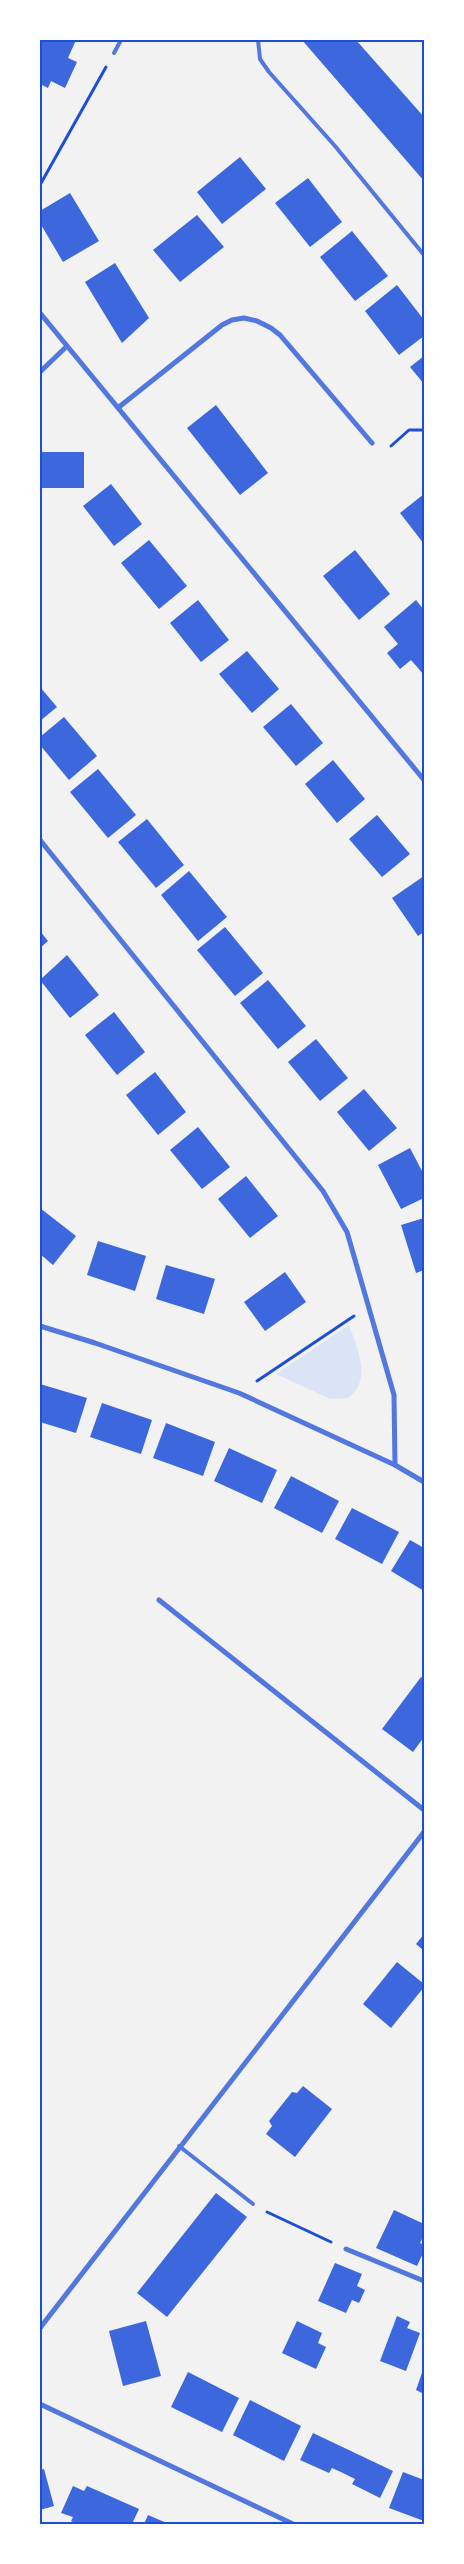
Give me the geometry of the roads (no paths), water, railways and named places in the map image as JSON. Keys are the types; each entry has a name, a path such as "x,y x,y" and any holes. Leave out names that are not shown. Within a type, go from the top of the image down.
{"street":[{"path":"40,313 424,780"},
{"path":"119,407 222,325 232,320 244,318 257,320 280,335 372,442"},
{"path":"40,372 67,346"},
{"path":"40,840 323,1191 348,1232 394,1395 395,1465"},
{"path":"40,1326 95,1343 238,1394 395,1465 424,1482"},
{"path":"159,1600 424,1810"},
{"path":"40,2328 179,2146 424,1832"},
{"path":"346,2249 424,2281"},
{"path":"40,2404 293,2524"}],"lane":[{"path":"114,54 121,40"},
{"path":"258,40 260,59 269,72 335,146 424,255"},
{"path":"179,2146 254,2204"}]}
